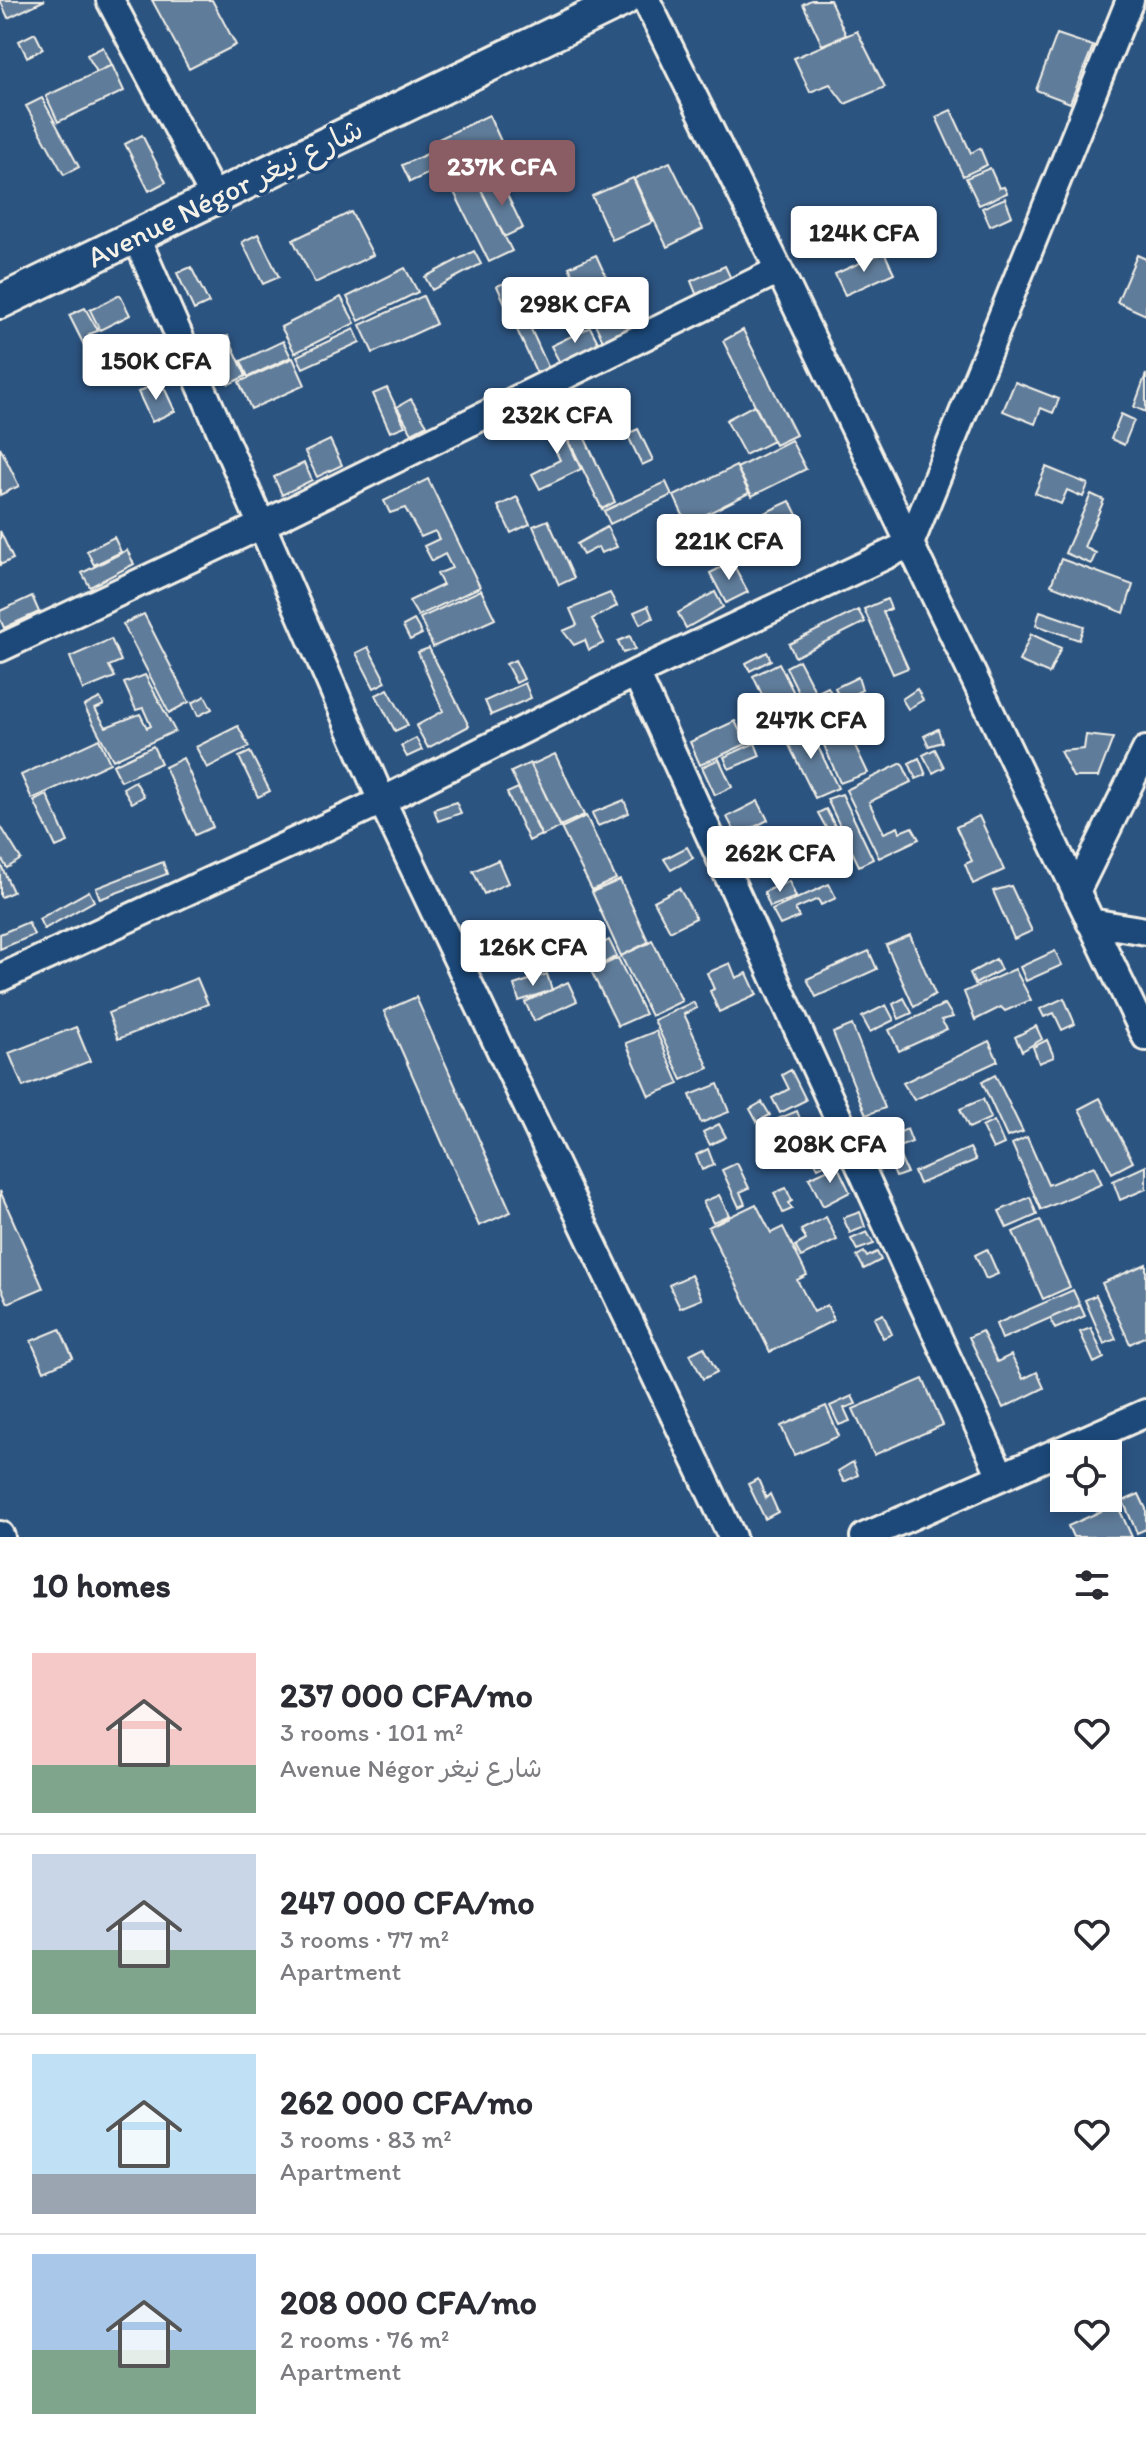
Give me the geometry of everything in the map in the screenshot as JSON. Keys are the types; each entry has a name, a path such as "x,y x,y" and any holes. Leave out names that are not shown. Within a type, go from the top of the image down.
{"main road":[{"name":"Avenue Négor شارع نيغر","path":"0,302 623,0"}],"street":[{"path":"110,0 214,197"},
{"path":"646,0 779,270 1146,1037"},
{"path":"0,978 382,801 636,673 910,544 1130,0"},
{"path":"136,237 382,801 732,1537"},
{"path":"0,648 262,525 779,270"},
{"path":"636,673 1001,1476"},
{"path":"1076,892 1146,750"},
{"path":"1090,922 1146,931"},
{"path":"864,1537 1146,1413"}],"building":[{"path":"0,0 45,0 8,18"},
{"path":"152,0 212,0 236,45 189,69"},
{"path":"811,0 830,0 846,35 822,45 803,4"},
{"path":"857,31 885,87 845,104 830,84 810,92 794,58"},
{"path":"35,33 43,49 27,57 19,41"},
{"path":"1057,34 1093,46 1070,103 1036,90"},
{"path":"103,47 112,65 97,72 87,55"},
{"path":"112,65 124,91 58,122 46,96"},
{"path":"42,98 79,167 64,175 26,106"},
{"path":"951,110 971,153 980,148 987,165 963,176 936,117"},
{"path":"489,115 505,150 446,177 430,143"},
{"path":"142,135 166,182 149,191 125,144"},
{"path":"429,153 436,170 410,182 402,165"},
{"path":"670,162 703,229 667,247 634,179"},
{"path":"990,168 999,188 1004,187 1007,193 979,205 966,178"},
{"path":"471,171 512,251 489,262 449,182"},
{"path":"499,178 523,228 504,237 480,187"},
{"path":"633,178 653,222 612,240 592,196"},
{"path":"1005,198 1012,216 990,226 982,208"},
{"path":"351,212 373,255 315,283 293,240"},
{"path":"258,234 279,277 263,284 242,242"},
{"path":"474,251 481,264 432,290 425,277"},
{"path":"884,252 894,273 845,295 835,274"},
{"path":"596,255 630,329 603,341 569,267"},
{"path":"1137,255 1146,259 1146,315 1117,302"},
{"path":"725,266 732,281 697,296 691,281"},
{"path":"191,267 209,303 194,310 177,273"},
{"path":"405,268 418,292 359,321 347,297"},
{"path":"509,281 550,371 538,376 497,286"},
{"path":"120,295 130,315 100,330 90,310"},
{"path":"423,296 436,324 373,353 360,325"},
{"path":"341,297 355,323 295,353 281,327"},
{"path":"85,308 98,331 89,334 97,348 88,353 69,315"},
{"path":"590,327 599,344 560,363 551,346"},
{"path":"354,329 360,342 303,368 297,356"},
{"path":"743,330 796,435 775,445 723,341"},
{"path":"228,336 246,376 229,384 210,344"},
{"path":"283,341 291,357 248,377 241,361"},
{"path":"293,358 305,385 251,409 239,382"},
{"path":"1146,374 1146,412 1134,407"},
{"path":"161,381 175,411 152,422 138,392"},
{"path":"1015,382 1059,399 1053,413 1041,408 1035,424 1003,411"},
{"path":"387,388 405,426 390,432 373,394"},
{"path":"411,399 427,425 412,433 397,407"},
{"path":"754,405 773,441 745,455 726,420"},
{"path":"572,411 615,502 602,509 558,418"},
{"path":"1121,414 1134,420 1124,445 1111,439"},
{"path":"556,416 581,469 540,489 532,474 560,460 542,421"},
{"path":"638,429 653,460 642,465 627,434"},
{"path":"330,440 342,465 317,477 305,452"},
{"path":"791,440 806,469 752,496 737,468"},
{"path":"0,447 19,486 0,495"},
{"path":"304,463 312,480 282,495 274,477"},
{"path":"736,466 749,493 687,524 674,496"},
{"path":"1046,467 1088,484 1083,497 1067,490 1061,504 1035,493"},
{"path":"428,479 480,587 418,616 409,601 443,585 437,574 452,568 445,554 432,561 424,546 439,539 435,531 421,537 405,508 390,513 384,501"},
{"path":"666,482 672,495 610,524 604,511"},
{"path":"1091,494 1104,500 1084,547 1096,553 1091,564 1065,553"},
{"path":"517,497 530,524 511,533 498,506"},
{"path":"790,501 802,525 772,539 760,515"},
{"path":"548,520 574,578 559,585 533,526"},
{"path":"607,527 617,547 601,553 598,547 583,555 577,544"},
{"path":"0,531 13,559 0,565"},
{"path":"114,537 121,552 94,565 87,551"},
{"path":"127,550 134,564 90,587 82,573"},
{"path":"1061,559 1133,585 1124,613 1051,585"},
{"path":"732,562 748,592 726,603 710,573"},
{"path":"481,590 495,619 433,647 420,618"},
{"path":"715,592 723,607 686,628 678,613"},
{"path":"610,593 617,606 592,619 604,643 589,650 585,640 574,645 563,631 577,625 570,609"},
{"path":"32,596 39,612 4,628 0,611"},
{"path":"887,599 891,609 883,612 908,668 893,674 864,609"},
{"path":"648,606 653,618 640,624 634,612"},
{"path":"858,610 865,622 795,657 789,644"},
{"path":"1040,611 1084,626 1079,640 1036,625"},
{"path":"144,614 189,702 169,713 123,624"},
{"path":"414,620 422,634 410,640 403,626"},
{"path":"1031,634 1061,648 1049,674 1019,661"},
{"path":"630,636 635,649 623,653 618,641"},
{"path":"111,639 121,661 109,666 115,677 83,690 70,657"},
{"path":"368,647 386,682 374,688 356,653"},
{"path":"429,648 469,726 428,748 416,726 443,711 418,652"},
{"path":"767,652 771,660 750,671 746,663"},
{"path":"515,660 524,679 516,683 506,664"},
{"path":"799,660 816,693 828,687 836,702 810,715 786,667"},
{"path":"779,663 806,717 779,730 753,676"},
{"path":"145,675 175,731 113,760 84,706 100,698 104,705 95,709 106,727 140,714 147,728 151,726 143,708 136,710 124,683"},
{"path":"858,677 862,690 841,701 835,688"},
{"path":"525,683 531,698 491,715 485,701"},
{"path":"388,689 408,725 395,731 376,695"},
{"path":"917,689 923,700 908,709 902,699"},
{"path":"866,695 871,709 853,715 847,703"},
{"path":"205,696 212,709 198,716 192,703"},
{"path":"838,710 868,773 840,783 813,719"},
{"path":"735,721 746,744 700,765 690,742"},
{"path":"807,724 838,788 815,798 784,735"},
{"path":"238,726 249,747 207,768 196,747"},
{"path":"938,729 942,742 929,746 924,736"},
{"path":"1086,735 1113,738 1098,777 1073,777 1060,751 1084,749"},
{"path":"416,738 422,750 407,757 401,746"},
{"path":"99,739 110,763 32,799 21,775"},
{"path":"755,743 760,756 729,769 724,757"},
{"path":"153,746 161,763 121,781 113,765"},
{"path":"935,749 944,767 933,773 923,755"},
{"path":"250,752 270,791 258,797 239,757"},
{"path":"555,754 584,815 560,826 531,765"},
{"path":"183,758 213,827 195,835 165,767"},
{"path":"919,758 926,775 916,779 909,763"},
{"path":"719,759 732,787 715,795 702,767"},
{"path":"530,763 561,827 542,836 511,772"},
{"path":"902,763 911,782 869,802 884,833 898,827 900,832 912,827 919,839 879,858 846,790"},
{"path":"135,781 144,796 132,803 123,788"},
{"path":"518,788 541,835 529,841 507,793"},
{"path":"842,794 873,859 859,866 827,799"},
{"path":"47,795 68,842 56,847 34,801"},
{"path":"624,800 629,813 598,826 592,813"},
{"path":"758,801 768,820 737,836 727,817"},
{"path":"456,802 461,813 438,821 434,809"},
{"path":"826,809 849,852 841,855 818,813"},
{"path":"586,816 616,879 592,890 561,828"},
{"path":"979,816 1004,870 973,884 965,864 972,861 956,827"},
{"path":"0,825 21,859 7,868 0,856"},
{"path":"757,831 772,860 754,869 739,841"},
{"path":"687,847 693,858 671,870 664,859"},
{"path":"498,860 508,883 484,894 473,871"},
{"path":"163,862 167,874 100,899 96,888"},
{"path":"0,863 13,892 1,897 0,896"},
{"path":"620,880 649,943 621,956 592,892"},
{"path":"789,881 796,897 770,907 764,892"},
{"path":"829,884 836,898 821,905 818,899 795,909 799,917 780,925 772,910"},
{"path":"1011,886 1032,931 1014,939 993,891"},
{"path":"679,888 696,918 670,931 654,901"},
{"path":"89,891 94,901 44,929 39,919"},
{"path":"28,922 34,935 0,949 0,934"},
{"path":"539,928 549,947 532,956 522,936"},
{"path":"510,931 520,951 506,959 495,938"},
{"path":"910,935 935,994 914,1007 886,945"},
{"path":"609,940 617,956 591,970 582,954"},
{"path":"652,940 682,1001 651,1016 621,956"},
{"path":"869,951 877,969 816,997 807,979"},
{"path":"1055,951 1062,965 1026,981 1020,967"},
{"path":"618,958 645,1014 618,1026 591,971"},
{"path":"996,959 1001,970 975,984 970,973"},
{"path":"730,963 736,978 747,973 757,995 719,1012 710,991 714,989 707,973"},
{"path":"1015,969 1031,1000 1005,1011 1001,1007 975,1020 964,992"},
{"path":"547,974 552,990 519,1001 514,985"},
{"path":"197,978 208,1004 118,1039 108,1013"},
{"path":"568,982 577,1001 534,1021 525,1002"},
{"path":"416,997 511,1212 479,1226 384,1011"},
{"path":"904,998 912,1013 899,1019 893,1004"},
{"path":"1064,998 1075,1024 1062,1030 1054,1013 1044,1017 1040,1009"},
{"path":"693,1002 697,1008 684,1014 709,1068 682,1080 654,1020"},
{"path":"945,1004 953,1017 941,1020 947,1029 899,1051 889,1030"},
{"path":"886,1005 894,1020 870,1032 862,1017"},
{"path":"852,1025 885,1108 866,1115 833,1033"},
{"path":"1036,1026 1042,1039 1022,1051 1015,1037"},
{"path":"76,1027 90,1061 23,1087 9,1053"},
{"path":"656,1031 679,1084 649,1096 626,1043"},
{"path":"1047,1040 1054,1057 1039,1063 1033,1047"},
{"path":"989,1041 998,1061 914,1100 903,1083"},
{"path":"791,1070 806,1100 780,1113 772,1098 789,1089 782,1075"},
{"path":"995,1075 1023,1132 1007,1137 982,1082"},
{"path":"718,1084 729,1112 701,1123 690,1095"},
{"path":"1100,1098 1133,1162 1112,1173 1079,1109"},
{"path":"983,1099 991,1118 969,1128 960,1109"},
{"path":"762,1102 770,1115 757,1122 750,1109"},
{"path":"797,1111 803,1126 782,1134 785,1142 770,1148 761,1126"},
{"path":"994,1121 1004,1144 993,1149 982,1127"},
{"path":"719,1124 726,1137 710,1145 703,1132"},
{"path":"907,1129 912,1142 896,1148 907,1173 896,1177 880,1141"},
{"path":"1027,1137 1048,1185 1094,1166 1102,1184 1041,1210 1012,1144"},
{"path":"824,1148 831,1162 818,1168 811,1155"},
{"path":"970,1148 976,1160 919,1184 914,1172"},
{"path":"708,1149 714,1165 702,1170 696,1155"},
{"path":"737,1163 749,1188 740,1192 745,1204 739,1207 722,1170"},
{"path":"837,1165 850,1192 823,1206 809,1178"},
{"path":"1146,1166 1146,1189 1120,1200 1113,1181"},
{"path":"786,1188 792,1209 783,1213 774,1193"},
{"path":"0,1191 43,1288 8,1303 0,1285"},
{"path":"719,1195 729,1215 713,1222 703,1202"},
{"path":"1030,1197 1037,1215 1007,1228 999,1211"},
{"path":"756,1204 771,1233 783,1227 807,1275 797,1280 814,1312 827,1305 834,1320 770,1352 708,1227"},
{"path":"860,1212 865,1227 850,1233 843,1218"},
{"path":"826,1217 837,1240 801,1257 795,1246 806,1240 801,1230"},
{"path":"1040,1220 1070,1287 1043,1299 1013,1232"},
{"path":"867,1232 874,1244 857,1250 851,1239"},
{"path":"987,1249 998,1274 986,1279 975,1255"},
{"path":"864,1252 867,1257 877,1252 881,1260 864,1269 857,1256"},
{"path":"1146,1264 1146,1336 1130,1344 1102,1283"},
{"path":"691,1275 702,1299 680,1308 669,1285"},
{"path":"1073,1290 1080,1305 1002,1339 996,1324"},
{"path":"1096,1295 1116,1339 1104,1344 1085,1300"},
{"path":"1080,1305 1085,1316 1055,1329 1050,1318"},
{"path":"883,1314 892,1334 883,1338 874,1318"},
{"path":"1091,1328 1104,1358 1094,1363 1080,1332"},
{"path":"60,1329 73,1358 44,1371 31,1341"},
{"path":"982,1331 997,1362 1011,1355 1023,1379 1037,1372 1044,1388 1003,1408 969,1337"},
{"path":"704,1347 717,1372 703,1379 690,1354"},
{"path":"923,1379 943,1425 874,1455 853,1409"},
{"path":"852,1396 856,1404 844,1408 850,1421 839,1425 830,1406"},
{"path":"826,1406 839,1436 794,1455 781,1426"},
{"path":"853,1462 858,1475 844,1482 838,1471"},
{"path":"758,1479 766,1498 770,1494 778,1512 765,1519 748,1484"},
{"path":"1139,1494 1146,1509 1146,1529 1137,1533 1123,1501"},
{"path":"1099,1512 1121,1512 1132,1537 1073,1537 1068,1526"}]}
